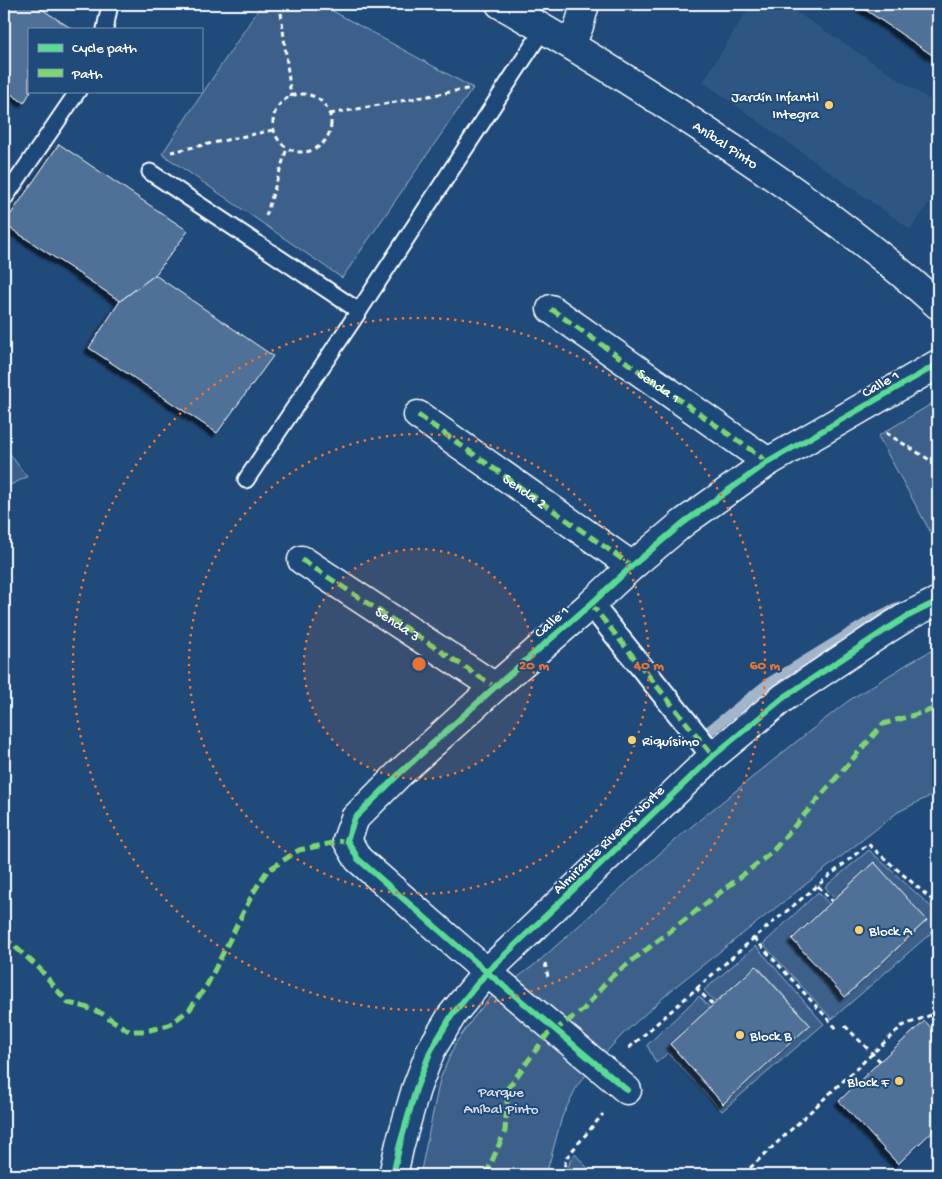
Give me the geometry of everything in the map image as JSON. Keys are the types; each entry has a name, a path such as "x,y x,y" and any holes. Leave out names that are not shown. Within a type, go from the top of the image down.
{"street":[{"name":"Aníbal Pinto","path":"500,4 544,28 662,102 821,209 938,305"},
{"path":"571,45 585,4"},
{"name":"Senda 1","path":"552,309 768,462"},
{"name":"Calle 1","path":"627,1090 487,972 358,859 348,840 355,818 400,773 495,687 682,524 768,462 938,364"},
{"name":"Senda 2","path":"418,415 632,566"},
{"name":"Senda 3","path":"302,560 495,687"},
{"name":"Almirante Riveros Norte","path":"393,1175 416,1089 431,1050 452,1014 487,972 713,756 783,698 908,616 938,601"},
{"path":"591,604 713,756"}],"lane":[{"path":"105,28 110,4"},
{"path":"246,480 544,28"},
{"path":"4,199 77,92"},
{"path":"150,172 359,311"}],"path":[{"path":"280,4 291,97"},
{"path":"330,114 473,88"},
{"path":"310,96 316,98 326,107 330,114 330,132 319,146 312,150 304,152 287,148 278,140 273,130 275,114 278,108 285,100 291,97 310,96"},
{"path":"171,152 273,130"},
{"path":"263,224 287,148"},
{"path":"854,413 938,465"},
{"path":"603,1070 754,938 868,844 938,905"},
{"path":"818,886 832,901"},
{"path":"754,938 838,1030"},
{"path":"696,988 713,1004"},
{"path":"750,1168 902,1026 931,1015 938,1015"},
{"path":"845,1026 880,1061"},
{"path":"563,1175 566,1158 607,1109"}],"shaded area":[{"path":"751,4 784,4 938,105 938,192 910,229 703,82"}],"green space":[{"path":"262,4 320,4 473,88 342,278 162,154"},
{"path":"938,400 938,546 878,436"},
{"path":"4,446 27,477 4,488"},
{"name":"Parque Aníbal Pinto","path":"938,647 938,792 898,812 676,986 623,1034 577,1086 562,1117 546,1175 420,1175 440,1079 455,1044 489,999 538,962 676,839 848,701"},
{"path":"869,850 938,913 938,927 832,1019 763,944 818,892 829,904 792,939 846,996 927,921 874,862 835,898 825,887"},
{"path":"756,946 824,1024 722,1111 668,1053 656,1063 647,1045 699,996 710,1008 670,1044 723,1103 810,1025 757,966 715,1002 704,990"},
{"path":"575,1154 594,1175 567,1175 570,1161"}],"building":[{"path":"4,4 34,4 70,28 28,28 28,92 30,92 24,103 4,89"},
{"path":"857,4 938,4 938,59"},
{"path":"59,144 188,231 155,275 120,301 4,224"},
{"path":"155,275 273,356 217,433 89,348 120,301"},
{"name":"Block A","path":"874,862 927,920 845,997 792,939"},
{"name":"Block B","path":"756,966 810,1025 723,1104 670,1044"},
{"name":"Block F","path":"925,1021 938,1036 938,1126 898,1164 839,1101"}],"waterway":[{"path":"708,732 768,684 874,619 899,607"}],"marked path":[{"path":"551,309 768,462"},
{"path":"418,415 632,566"},
{"path":"302,560 495,687"},
{"path":"591,604 713,756"},
{"path":"486,1175 505,1131 508,1088 547,1035 583,1010 611,977 771,853 883,724 938,708"},
{"path":"4,937 39,968 68,1003 101,1013 129,1031 146,1031 169,1025 190,1009 207,985 253,893 267,871 299,850 347,840"}],"cycle path":[{"path":"627,1090 487,972 358,859 347,840 355,818 400,773 495,687 683,523 768,462 938,364"},
{"path":"393,1175 416,1089 431,1050 452,1015 487,972 713,756 783,698 887,629 938,601"}],"place":[{"name":"Jardín Infantil Integra","path":"829,105"},
{"name":"Riquísimo","path":"632,740"},
{"name":"Block A","path":"859,930"},
{"name":"Block B","path":"740,1035"},
{"name":"Block F","path":"899,1081"}]}
